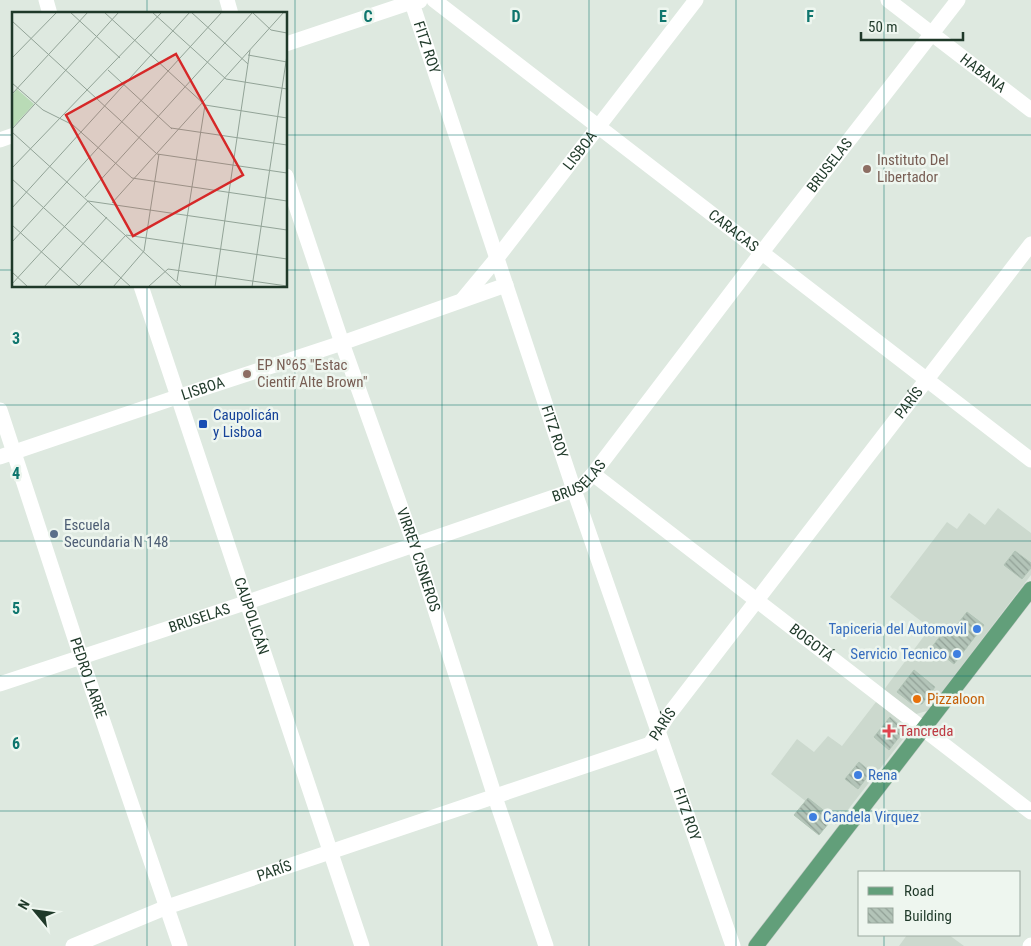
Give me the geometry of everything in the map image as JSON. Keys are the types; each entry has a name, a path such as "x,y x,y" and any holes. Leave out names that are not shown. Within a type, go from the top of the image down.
{"main road":[{"path":"756,946 1031,590"}],"street":[{"name":"CARACAS","path":"434,0 1031,460"},
{"name":"LISBOA","path":"462,300 497,258 696,0"},
{"name":"HABANA","path":"888,0 1031,110"},
{"name":"BRUSELAS","path":"0,684 248,602 574,490 583,485 958,0"},
{"path":"288,43 416,1"},
{"name":"FITZ ROY","path":"416,1 497,258 574,490 733,946"},
{"name":"VIRREY CISNEROS","path":"288,182 342,343 414,544 495,797 546,946"},
{"name":"PARÍS","path":"74,946 166,907 650,744 667,717 1031,244"},
{"name":"LISBOA","path":"7,455 342,343 506,285"},
{"name":"CAUPOLICÁN","path":"142,288 362,946"},
{"name":"PEDRO LARRE","path":"0,410 7,455 81,657 180,946"},
{"name":"BOGOTÁ","path":"593,474 1031,812"}],"shaded area":[{"path":"998,508 1031,533 1031,575 927,711 916,714 883,691 930,628 890,597 947,522 957,529 969,513 985,525"},
{"path":"876,702 906,725 908,729 907,734 836,825 771,774 797,739 814,752 828,736 842,746"},
{"path":"906,936 950,936 964,946 899,946"}],"building":[{"path":"1015,551 1031,563 1031,568 1022,579 1004,565"},
{"path":"967,612 984,625 954,664 932,647 944,631 949,635"},
{"path":"914,670 935,687 922,704 911,703 897,692"},
{"name":"Tancreda","path":"890,717 900,726 900,736 889,750 874,737"},
{"name":"Rena","path":"859,762 871,772 858,789 845,779"},
{"name":"Candela Virquez","path":"808,798 833,818 819,835 794,815"}],"place":[{"name":"Instituto Del Libertador","path":"867,169"},
{"name":"EP Nº65 \"Estac Cientif Alte Brown\"","path":"247,374"},
{"name":"Caupolicán y Lisboa","path":"203,424"},
{"name":"Escuela Secundaria N 148","path":"54,534"},
{"name":"Tapiceria del Automovil","path":"977,629"},
{"name":"Servicio Tecnico","path":"957,654"},
{"name":"Pizzaloon","path":"917,699"},
{"name":"Tancreda","path":"889,731"},
{"name":"Rena","path":"858,775"},
{"name":"Candela Virquez","path":"813,817"}]}
